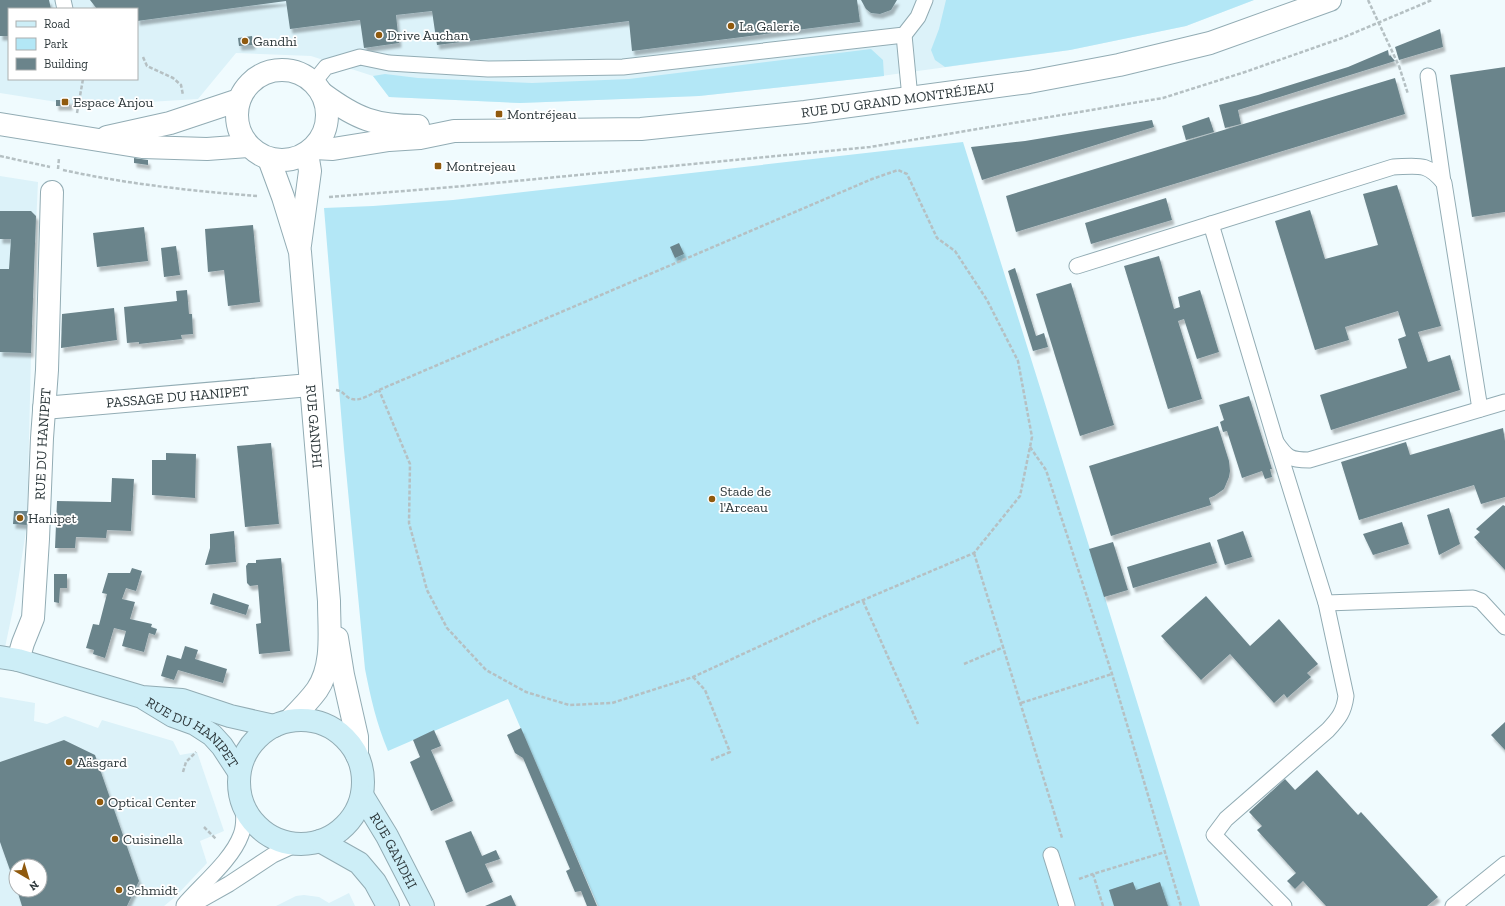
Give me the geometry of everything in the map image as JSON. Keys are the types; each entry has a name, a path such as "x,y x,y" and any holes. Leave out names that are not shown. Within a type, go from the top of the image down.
{"main road":[{"name":"RUE DU HANIPET","path":"9,658 142,697 182,700 244,720 282,723"},
{"name":"RUE DU HANIPET","path":"142,697 174,716 195,724 212,735 222,746 239,772"},
{"path":"310,720 329,726 346,738 357,755 363,775 362,796 354,815 344,827 333,835 312,843 297,844 281,841 267,834 250,818 243,804 238,783 239,772 245,755 259,736 282,723 310,720"},
{"name":"RUE GANDHI","path":"362,796 387,836 423,906"},
{"path":"320,841 360,863 375,882 388,906"}],"street":[{"name":"RUE DU GRAND MONTRÉJEAU","path":"454,130 420,138 366,143 333,149 311,150 292,159 276,160 254,151 248,146 242,138 238,124 237,109 245,90 254,79 276,70 288,70 300,73 343,109 360,118 394,126 432,126 454,130 641,129 805,112 1029,82 1119,65 1210,43 1330,0"},
{"path":"311,150 324,134 327,122 327,110 318,88"},
{"path":"92,140 170,123 240,100"},
{"path":"0,124 142,147 207,149 248,146"},
{"name":"RUE GANDHI","path":"282,723 306,704 317,690 326,671 328,650 329,602 300,252 310,171 311,150"},
{"name":"RUE GANDHI","path":"269,158 300,252"},
{"name":"RUE DU HANIPET","path":"9,658 23,643 33,618 47,370 52,192"},
{"name":"PASSAGE DU HANIPET","path":"44,408 310,385"},
{"name":"RUE GANDHI","path":"329,602 343,675 356,731 357,755"}],"lane":[{"path":"910,98 904,35 918,17 926,0"},
{"path":"318,88 326,67 360,58 389,63 488,69 623,68 904,35"},
{"path":"1428,76 1480,409"},
{"path":"1077,266 1393,167 1421,165 1435,172 1444,183"},
{"path":"1211,224 1326,603 1346,696 1344,708 1340,716 1328,730 1226,819 1214,835 1284,906"},
{"path":"1276,442 1283,452 1294,460 1309,460 1505,402"},
{"path":"1326,603 1473,598 1481,601 1505,627"},
{"path":"183,906 232,851 241,835 243,824 243,804"},
{"path":"190,906 229,884 273,855 297,844"},
{"path":"1052,855 1067,906"},
{"path":"1453,906 1505,864"}],"path":[{"path":"1368,0 1399,66 1408,95"},
{"path":"329,197 870,147 1163,98 1245,72 1342,38 1432,0"},
{"path":"143,57 147,66 173,78 181,85 184,99"},
{"path":"76,117 83,80"},
{"path":"58,169 60,154"},
{"path":"0,156 94,177 200,192 257,196"},
{"path":"334,390 340,390 347,397 356,400 872,179 898,170 907,174 937,238 955,251 988,300 1018,361 1032,437 1020,496 974,553 693,676 612,703 569,705 526,692 486,670 446,628 427,590 408,523 410,464 380,390"},
{"path":"1030,447 1046,470 1112,674 1181,906"},
{"path":"974,553 1062,836 1060,847 1052,855"},
{"path":"863,601 918,724"},
{"path":"964,664 1004,647"},
{"path":"1021,703 1112,674"},
{"path":"693,676 705,690 730,752 711,760"},
{"path":"184,772 186,762 199,749"},
{"path":"204,827 217,840"},
{"path":"1104,906 1093,874 1164,852"}],"shaded area":[{"name":"Espace Anjou","path":"0,0 1254,0 1186,26 1070,50 874,77 699,96 520,103 389,97 373,76 311,56 236,53 198,99 82,106 0,93"},
{"path":"0,176 38,182 32,313 27,525 15,600 0,671"},
{"path":"0,697 35,703 34,721 47,724 65,716 98,728 102,720 173,741 180,755 197,752 224,831 200,841 207,863 175,897 164,906 0,906"},
{"path":"349,893 355,906 276,906 296,896 304,895 319,897 329,903"}],"green space":[{"path":"946,0 1254,0 1186,26 1070,50 945,67 935,60 931,50 939,29"},
{"path":"871,49 883,60 884,76 699,96 520,103 389,97 373,76 385,74 418,78 532,83 629,79"},
{"name":"Stade de l'Arceau","path":"963,142 1200,906 598,906 508,699 388,751 374,710 365,669 344,449 324,208 453,200"}],"building":[{"path":"0,0 49,0 51,8 8,8 8,36 0,36"},
{"name":"La Galerie","path":"90,0 857,0 860,22 632,51 629,21 437,45 432,11 396,15 399,43 364,48 360,20 290,29 286,1 138,21 138,8 96,8"},
{"path":"861,0 897,0 891,10 880,14 871,13 866,9"},
{"path":"1440,29 1443,47 1399,60 1395,47"},
{"name":"Gandhi","path":"252,36 253,45 239,46 238,38"},
{"path":"1388,50 1389,56 1390,55 1395,61 1238,110 1241,124 1225,128 1219,105 1258,95 1348,67"},
{"path":"1505,67 1505,212 1472,217 1450,75"},
{"path":"1395,78 1405,114 1016,232 1006,196"},
{"path":"56,100 70,100 70,106 56,106"},
{"path":"1209,117 1214,132 1186,140 1182,126"},
{"path":"1152,120 1154,127 982,180 971,147 1025,141"},
{"path":"134,158 148,160 148,165 134,163"},
{"path":"1397,185 1441,326 1418,332 1428,362 1450,355 1460,390 1331,430 1320,395 1407,368 1398,339 1406,336 1398,311 1345,327 1349,340 1315,350 1275,221 1310,210 1325,259 1378,245 1363,194"},
{"path":"1166,198 1172,220 1091,244 1085,223"},
{"path":"0,211 31,211 36,216 31,353 0,352 0,269 9,269 11,239 0,239"},
{"path":"253,225 260,302 228,306 224,270 208,272 205,229"},
{"path":"144,227 148,261 97,267 93,233"},
{"path":"679,243 684,254 675,258 670,247"},
{"path":"176,246 180,275 164,277 161,248"},
{"path":"1159,256 1174,309 1180,307 1178,297 1200,290 1219,352 1197,359 1184,319 1178,321 1202,399 1168,409 1124,266"},
{"path":"1015,268 1036,336 1044,333 1048,347 1033,351 1008,271"},
{"path":"1071,283 1114,425 1080,436 1036,294"},
{"path":"187,290 189,314 192,314 193,334 181,335 182,339 139,344 139,342 127,343 124,307 177,301 176,291"},
{"path":"114,308 117,340 61,348 62,314"},
{"path":"1249,396 1272,469 1270,469 1272,477 1265,479 1262,471 1242,478 1227,431 1223,432 1220,422 1224,420 1219,405"},
{"path":"1218,426 1229,461 1230,471 1224,489 1209,498 1211,505 1111,536 1089,466"},
{"path":"1503,428 1505,441 1505,497 1481,504 1474,485 1359,520 1341,462 1406,442 1410,455"},
{"path":"271,443 279,524 245,527 237,446"},
{"path":"166,453 196,454 195,498 152,495 152,460 166,460"},
{"path":"112,478 134,479 131,531 107,530 106,538 76,537 75,548 55,548 57,501 111,502"},
{"path":"1503,505 1505,506 1505,570 1474,537 1480,532 1476,529"},
{"path":"1449,508 1460,544 1439,555 1427,515"},
{"name":"Hanipet","path":"14,511 28,511 27,525 13,524"},
{"path":"1402,522 1409,544 1373,555 1363,534"},
{"path":"234,531 236,562 205,565 210,548 210,534"},
{"path":"1243,531 1252,557 1225,565 1217,540"},
{"path":"1113,542 1128,590 1104,597 1089,549"},
{"path":"1210,542 1217,563 1133,588 1127,567"},
{"path":"281,558 290,651 259,654 256,624 261,623 258,585 250,586 247,583 246,566 248,563 256,563 256,560"},
{"path":"132,568 142,571 136,591 126,588 122,599 135,602 130,619 152,624 151,627 157,629 155,635 149,633 144,652 122,646 126,631 114,628 105,658 93,654 94,650 86,648 93,624 99,625 107,594 102,593 108,573 130,573"},
{"path":"54,574 67,574 67,588 60,588 59,603 54,602"},
{"path":"213,593 249,605 246,615 210,604"},
{"path":"1206,596 1250,646 1279,619 1318,664 1307,673 1311,677 1287,698 1284,694 1274,703 1230,654 1201,680 1161,636"},
{"path":"185,646 198,650 195,659 227,669 223,683 178,670 174,680 161,676 167,655 181,659"},
{"path":"1505,722 1505,750 1491,735"},
{"path":"521,728 597,906 587,906 581,891 575,892 566,871 570,869 523,758 515,753 507,735"},
{"path":"434,730 441,746 431,750 453,801 431,811 410,762 420,757 413,740"},
{"path":"64,740 95,755 139,881 127,906 22,906 20,898 48,898 48,858 8,858 8,864 0,842 0,762"},
{"path":"1317,770 1358,815 1361,812 1438,897 1427,906 1326,906 1303,881 1295,889 1287,881 1296,873 1257,830 1262,826 1249,812 1285,779 1295,790"},
{"path":"471,831 482,856 496,850 500,859 485,864 493,882 466,893 445,841"},
{"path":"1133,882 1136,890 1160,882 1168,906 1114,906 1109,890"},
{"path":"511,895 516,906 485,906"}],"place":[{"name":"La Galerie","path":"731,26"},
{"name":"Drive Auchan","path":"379,35"},
{"name":"Gandhi","path":"245,41"},
{"name":"Espace Anjou","path":"65,102"},
{"name":"Montréjeau","path":"499,114"},
{"name":"Montrejeau","path":"438,166"},
{"name":"Stade de l'Arceau","path":"712,499"},
{"name":"Hanipet","path":"20,518"},
{"name":"Aäsgard","path":"69,762"},
{"name":"Optical Center","path":"100,802"},
{"name":"Cuisinella","path":"115,839"},
{"name":"Schmidt","path":"119,890"}]}
